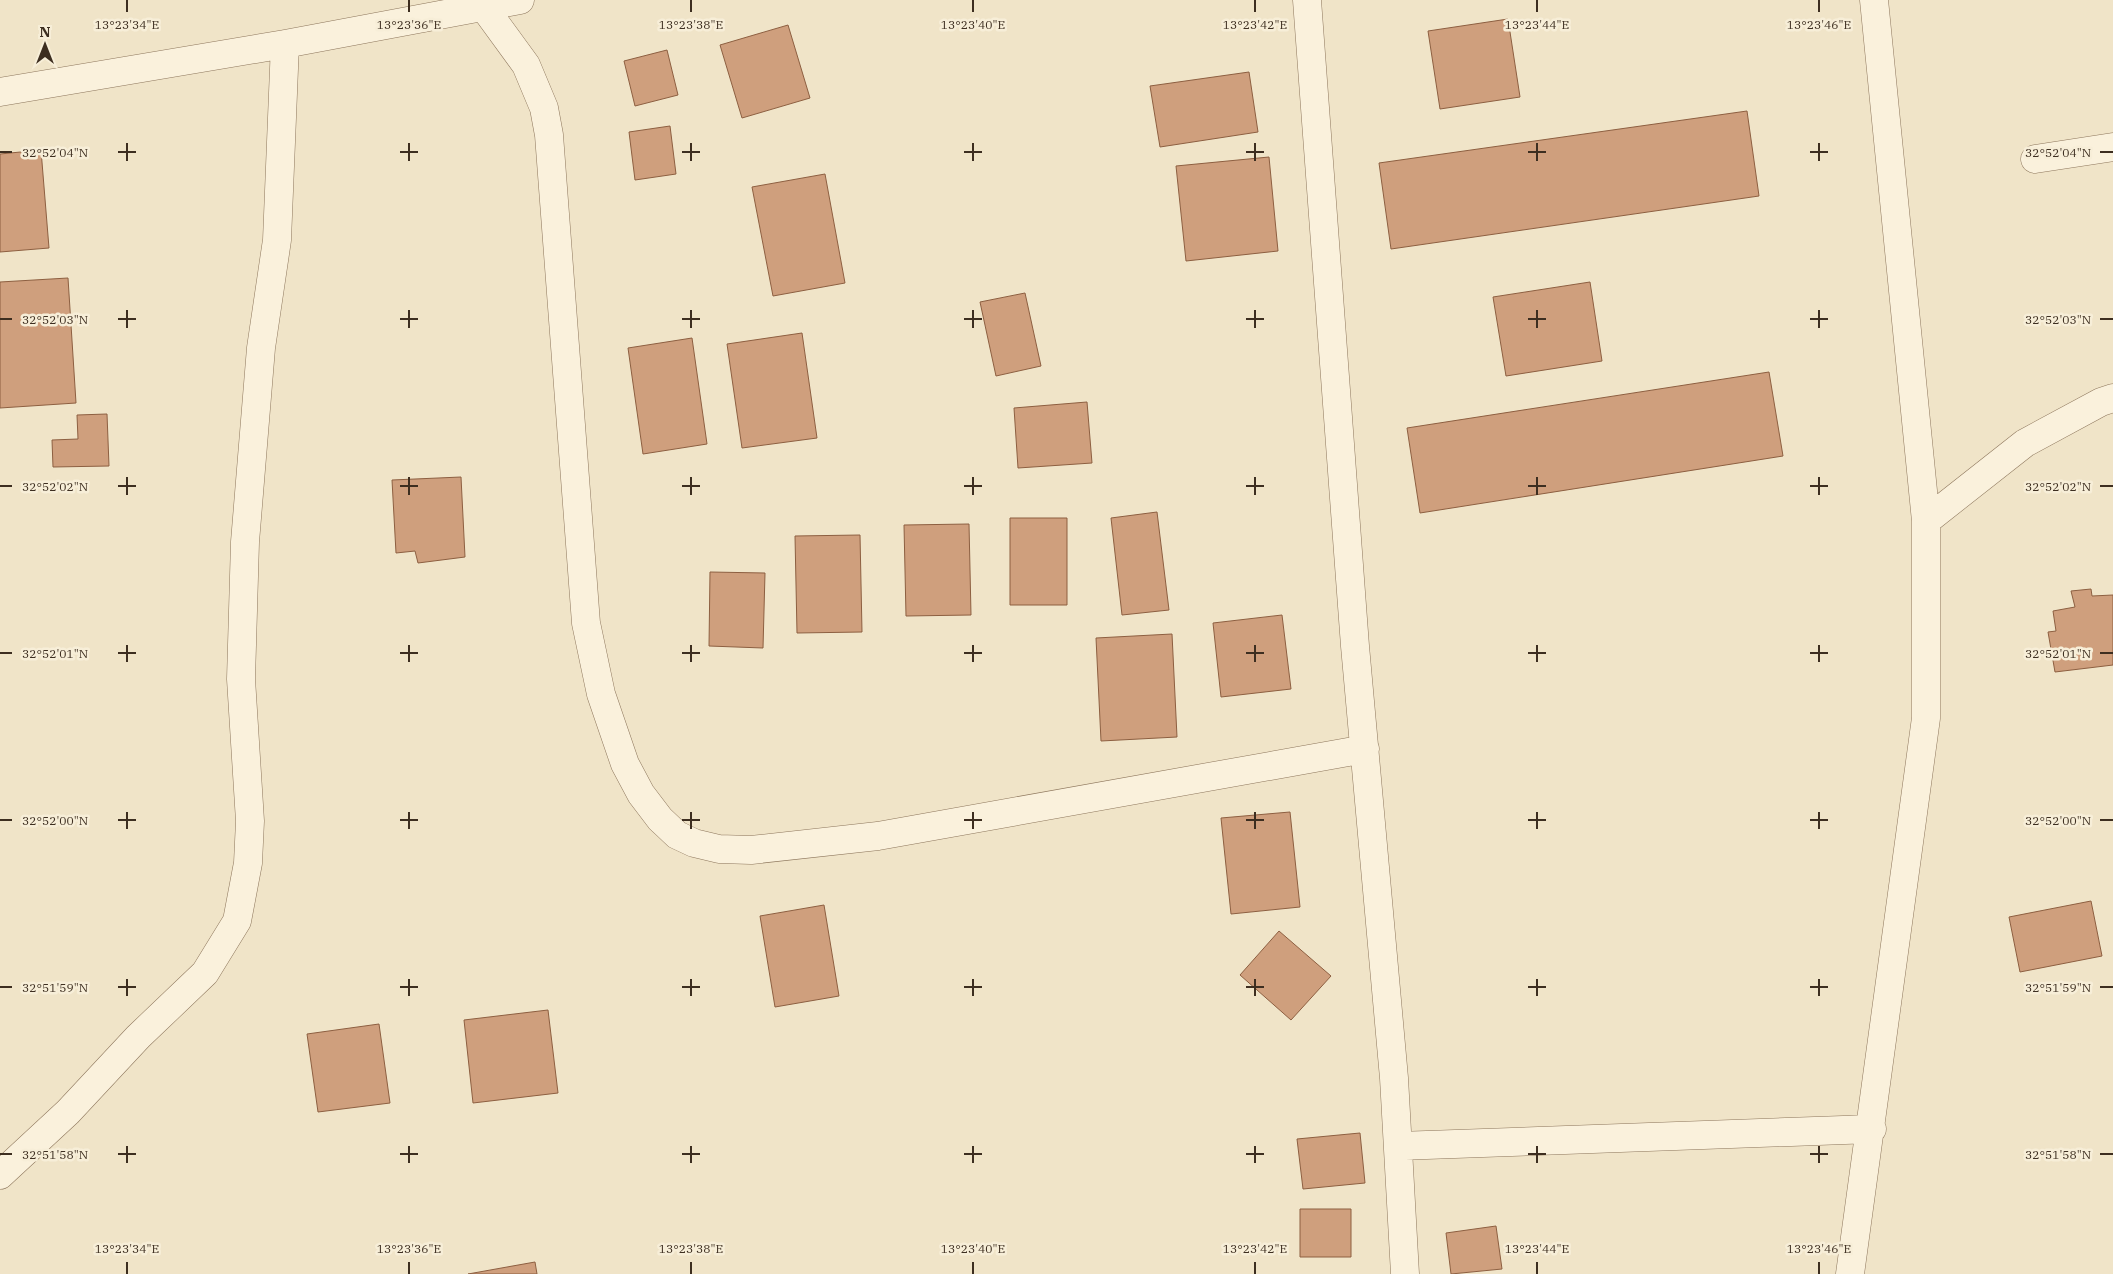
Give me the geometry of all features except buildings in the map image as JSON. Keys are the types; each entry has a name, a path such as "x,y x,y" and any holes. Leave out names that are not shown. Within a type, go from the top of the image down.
{"street":[{"path":"0,92 285,44 483,3 520,0"},
{"path":"1307,0 1355,646 1394,1078 1404,1274"},
{"path":"1850,1274 1872,1129 1926,718 1926,521 1874,0"},
{"path":"483,3 526,65 544,108 550,135 586,624 601,694 625,764 641,794 655,813 677,834 694,843 719,849 752,850 878,836 1364,748"},
{"path":"0,1175 68,1112 138,1037 205,973 237,921 248,863 250,821 241,679 246,542 261,348 277,240 285,44"},
{"path":"2035,159 2113,147"},
{"path":"1926,521 2025,443 2113,398"},
{"path":"1398,1146 1872,1129"}]}
